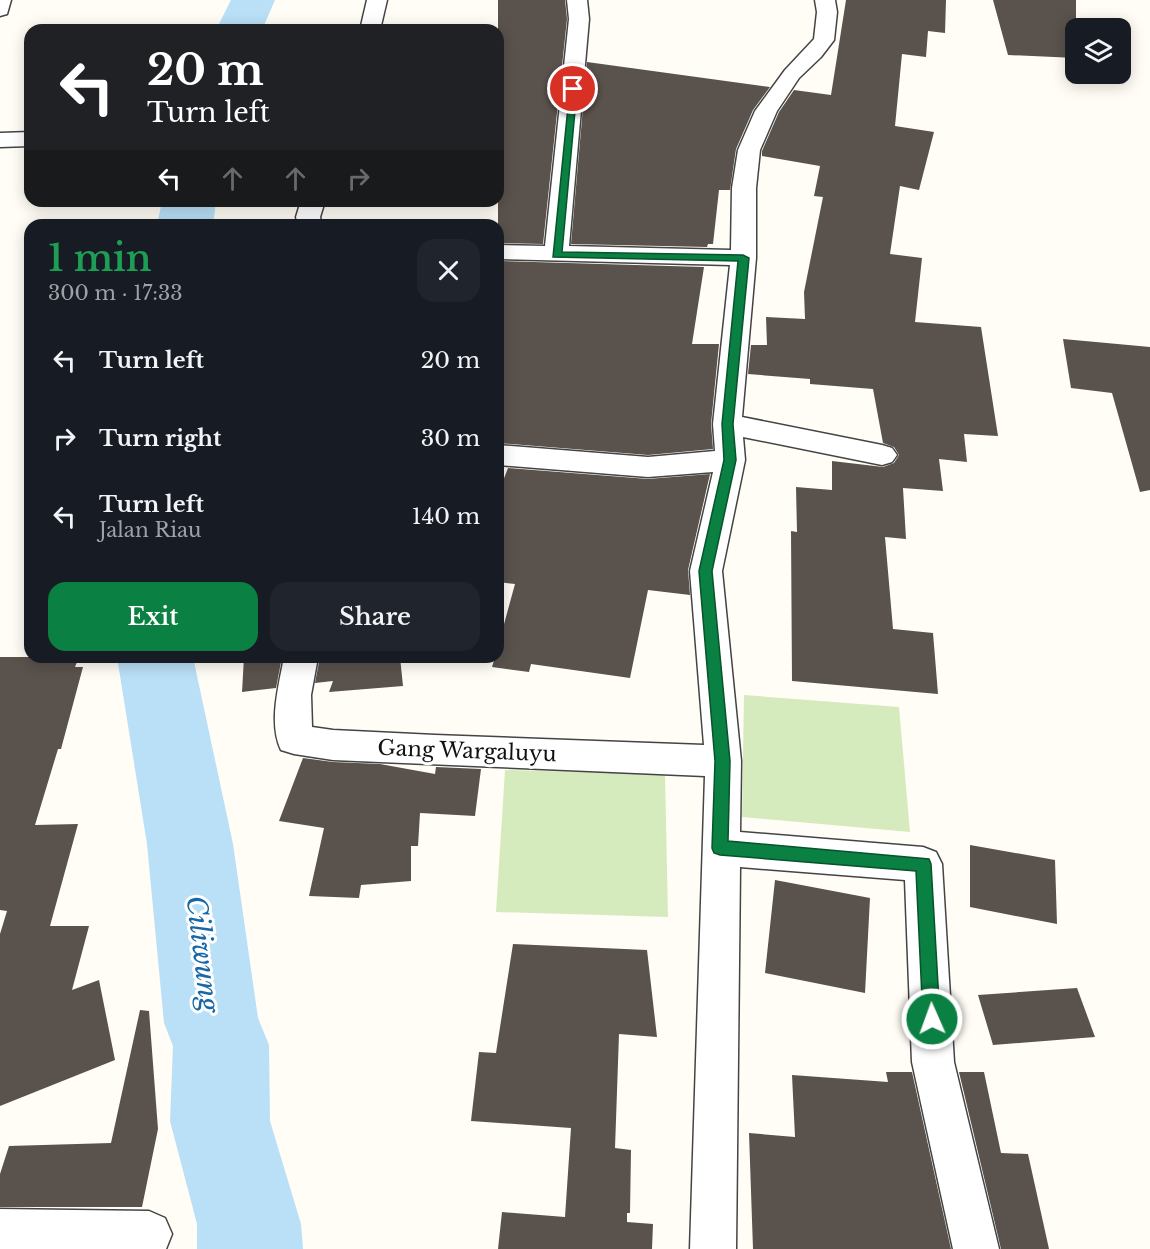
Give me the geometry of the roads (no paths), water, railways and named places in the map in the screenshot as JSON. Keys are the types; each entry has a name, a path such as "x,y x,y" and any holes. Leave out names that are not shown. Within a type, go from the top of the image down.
{"street":[{"path":"0,10 1,0"},
{"path":"371,24 377,0"},
{"path":"556,255 579,20 577,0"},
{"path":"713,1249 723,761 706,571 730,460 728,424 743,258 744,188 749,150 766,111 792,74 824,40 827,12 825,0"},
{"path":"0,140 24,139"},
{"path":"504,252 743,258"},
{"path":"728,424 882,455"},
{"path":"504,455 648,467 730,460"},
{"name":"Gang Wargaluyu","path":"300,663 294,695 294,739 333,745 723,761"},
{"path":"720,848 923,864 933,1062 976,1249"},
{"path":"0,1232 149,1234"}],"waterway":[{"name":"Ciliwung","path":"242,24 253,0"},
{"name":"Ciliwung","path":"186,219 188,207"},
{"name":"Ciliwung","path":"156,663 190,844 211,1023 221,1045 220,1121 249,1224 250,1249"}]}
